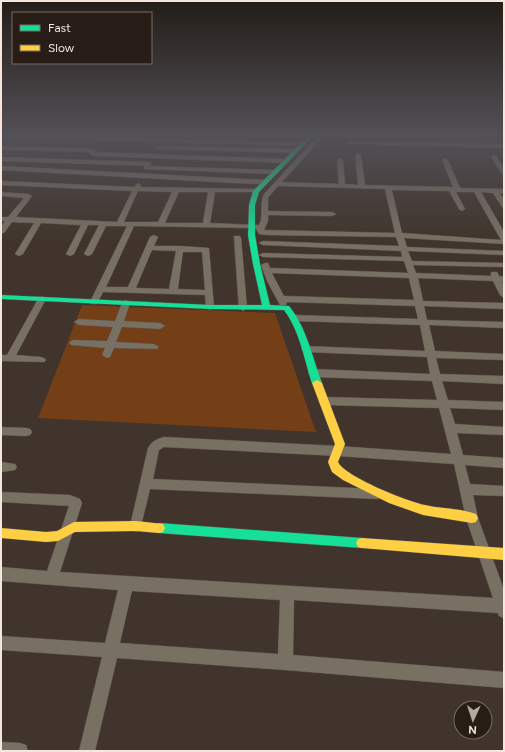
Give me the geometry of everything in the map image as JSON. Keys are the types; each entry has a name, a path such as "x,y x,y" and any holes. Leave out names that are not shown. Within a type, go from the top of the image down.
{"street":[{"path":"56,171 176,179 266,182"},
{"path":"119,224 144,171"},
{"path":"257,171 276,172"},
{"path":"287,171 265,197 265,222 257,228 252,245 277,306 294,318 504,325"},
{"path":"341,171 342,186"},
{"path":"360,171 362,187"},
{"path":"448,171 462,209"},
{"path":"276,172 253,197 257,228 263,243 263,255 266,270 275,291 277,306"},
{"path":"1,183 136,189 256,192"},
{"path":"1,204 17,184"},
{"path":"275,184 504,190"},
{"path":"1,574 287,592 504,608 470,511 436,377 414,276 407,261 399,235 388,188"},
{"path":"476,189 504,238"},
{"path":"160,225 176,190"},
{"path":"206,226 212,190"},
{"path":"495,190 504,206"},
{"path":"1,194 29,196 1,231"},
{"path":"264,213 332,214"},
{"path":"1,219 103,224 257,228 504,242"},
{"path":"19,254 38,221"},
{"path":"70,254 85,223"},
{"path":"88,254 103,224"},
{"path":"94,302 132,224"},
{"path":"132,290 154,237"},
{"path":"237,238 243,308"},
{"path":"478,240 489,264 500,279 504,295"},
{"path":"263,243 504,253"},
{"path":"149,248 206,250 210,307"},
{"path":"173,292 180,248"},
{"path":"263,255 504,265"},
{"path":"266,270 500,279"},
{"path":"100,289 209,293"},
{"path":"1,297 243,308 277,306 420,304 504,306"},
{"path":"40,360 6,358 42,299"},
{"path":"107,355 126,303"},
{"path":"294,318 340,444 334,466 340,472 379,494 423,510 470,511"},
{"path":"79,322 160,326"},
{"path":"74,343 154,347"},
{"path":"306,349 504,357"},
{"path":"313,373 504,380"},
{"path":"324,401 504,406"},
{"path":"450,428 504,431"},
{"path":"1,431 26,432"},
{"path":"136,526 154,448 159,442 336,455 504,463"},
{"path":"146,484 379,494"},
{"path":"465,489 504,491"},
{"path":"1,497 74,501 76,503 69,529 52,577"},
{"path":"1,533 52,537 79,526 136,526 504,554"},
{"path":"87,751 127,583"},
{"path":"285,662 287,592"},
{"path":"1,643 285,662 504,680"},
{"path":"1,750 22,751"}],"shaded area":[{"path":"82,305 275,313 316,432 38,418"}],"traffic: fast":[{"path":"267,308 253,250 251,220 252,205 256,191 276,171"},
{"path":"1,297 210,307 286,308 292,315 301,333 317,383"},
{"path":"159,528 362,543"}],"traffic: slow":[{"path":"317,383 340,444 333,462 336,469 347,477 393,500 423,510 472,518"},
{"path":"1,533 46,537 58,536 74,527 136,526 159,528"},
{"path":"362,543 504,554"}]}
